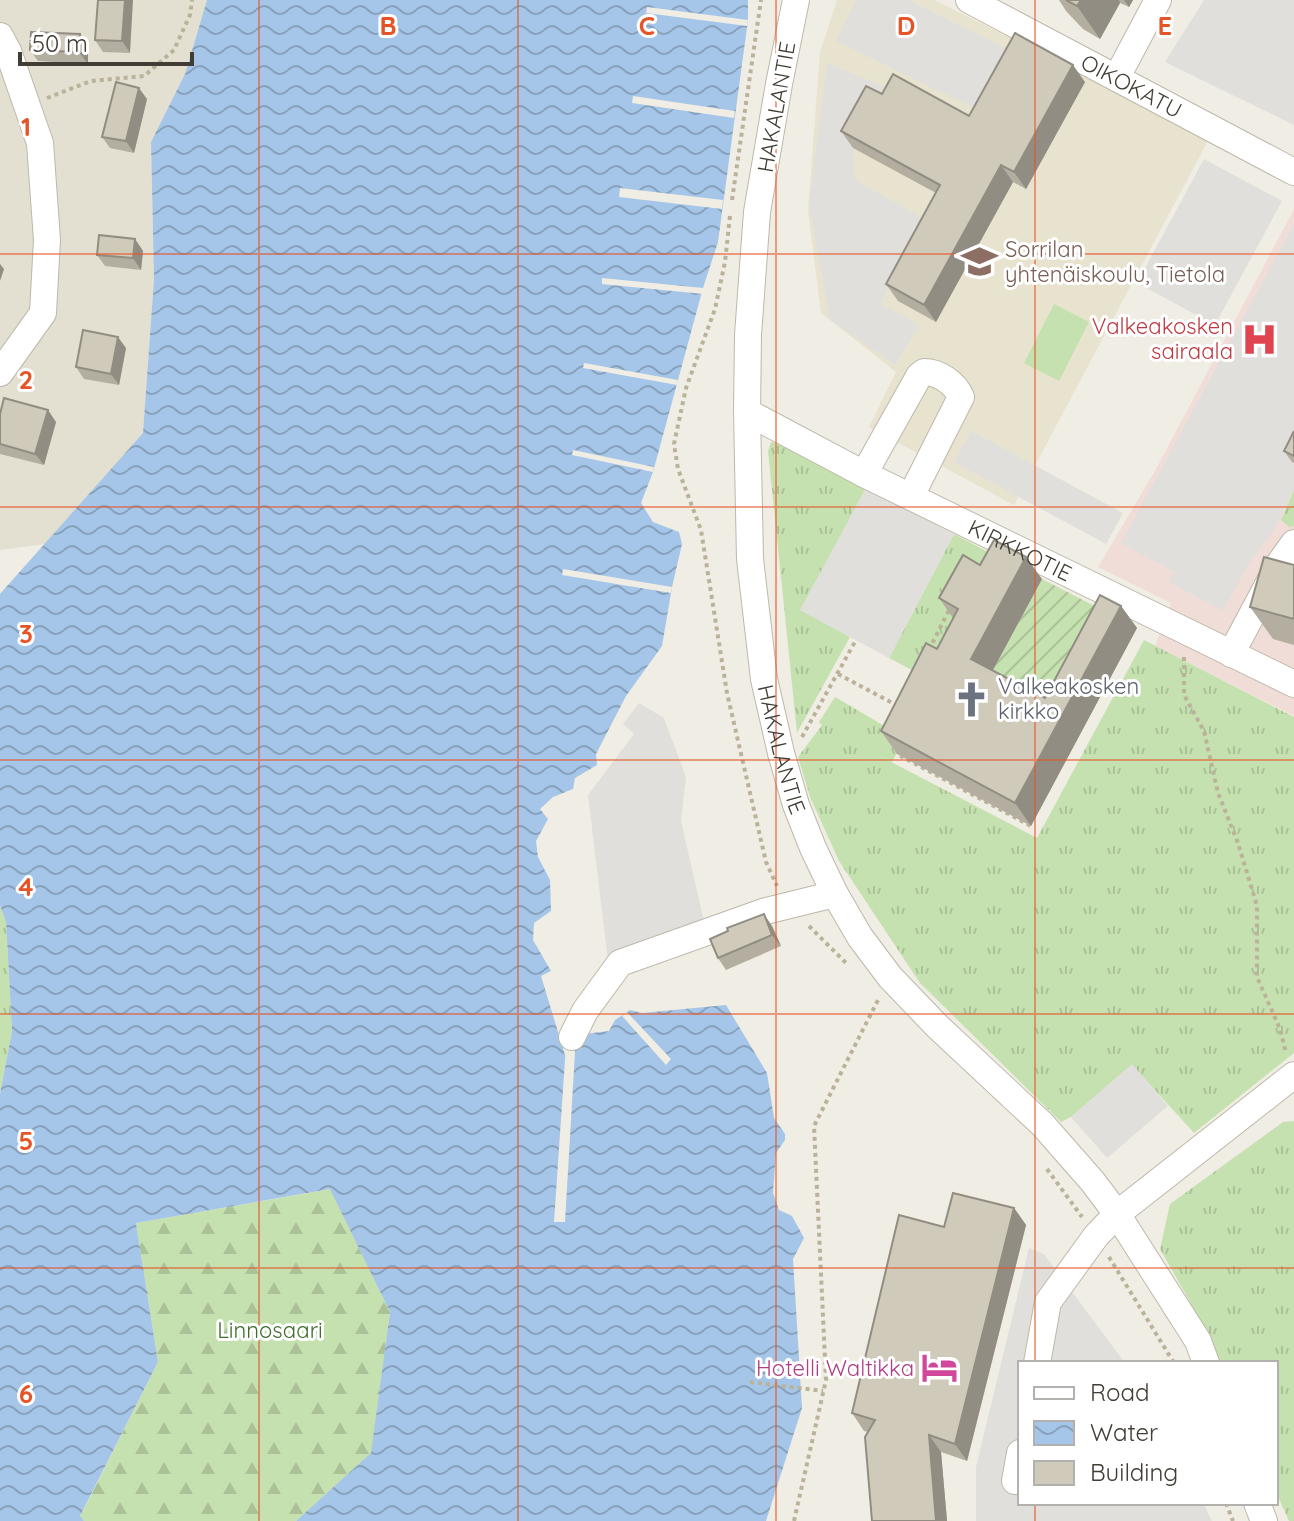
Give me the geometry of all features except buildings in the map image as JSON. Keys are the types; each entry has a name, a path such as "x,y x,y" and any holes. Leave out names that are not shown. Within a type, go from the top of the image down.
{"street":[{"name":"HAKALANTIE","path":"796,0 757,212 748,335 747,412 750,559 764,679 796,805 835,894 860,937 890,977 937,1026 1043,1125 1093,1182 1198,1341 1205,1361"},
{"name":"OIKOKATU","path":"969,0 1294,172"},
{"path":"1117,77 1158,0"},
{"path":"0,36 40,143 47,240 43,313 0,373"},
{"path":"864,474 919,376 930,372 953,383 961,397 911,496"},
{"name":"KIRKKOTIE","path":"747,412 864,474 1294,684"},
{"path":"1231,654 1279,564 1294,543"},
{"path":"572,1037 585,1011 620,963 766,911 835,894"},
{"path":"1037,1361 1048,1302 1096,1236 1117,1214 1293,1077"},
{"path":"1015,1481 1018,1464"}],"path":[{"path":"27,106 91,81 144,76 174,50 190,15 192,0"},
{"path":"761,0 738,147 725,262 715,309 678,416 674,444 678,469 701,530 727,693 766,862 787,906 847,964"},
{"path":"924,659 953,604"},
{"path":"1183,631 1184,695 1204,731 1218,793 1238,843 1257,906 1257,977 1280,1029 1293,1077"},
{"path":"797,746 856,640"},
{"path":"838,674 907,711"},
{"path":"897,707 904,695"},
{"path":"901,746 897,754 1031,826"},
{"path":"794,1521 826,1380 814,1126 880,997"},
{"path":"1047,1169 1096,1236 1173,1361"},
{"path":"750,1382 823,1391"}],"shaded area":[{"path":"0,0 207,0 185,74 151,142 154,279 143,433 46,544 0,550"},
{"name":"Sorrilan yhtenäiskoulu, Tietola","path":"837,0 934,0 1210,137 1014,505 869,427 896,372 821,313 808,211 820,52"},
{"path":"856,0 908,0 1008,49 978,110 836,41"},
{"path":"1204,0 1294,0 1294,125 1165,62"},
{"path":"827,63 883,86 853,148 855,180 921,217 881,304 919,325 895,365 830,320 809,205"},
{"path":"1204,159 1282,201 1215,325 1137,283"},
{"name":"Valkeakosken sairaala","path":"1294,209 1294,716 1155,646 1171,603 1098,567 1156,469"},
{"name":"Valkeakosken sairaala","path":"1294,224 1294,488 1274,530 1248,565 1223,611 1169,582 1174,572 1121,543"},
{"path":"971,431 1123,513 1106,544 954,462"},
{"path":"866,488 954,534 889,658 800,610"},
{"path":"639,703 664,718 686,777 681,821 705,926 608,961 588,795 634,734 623,724"},
{"path":"1132,1064 1168,1106 1107,1158 1071,1117"},
{"path":"1029,1248 1044,1254 1124,1361 1018,1361 1018,1505 1204,1505 1212,1521 976,1521 976,1467"}],"green space":[{"path":"1054,304 1089,322 1059,381 1024,363"},
{"path":"771,442 785,444 866,488 801,610 850,637 797,733 768,451"},
{"path":"1294,490 1294,526 1289,527 1281,520"},
{"path":"954,534 1009,563 934,682 889,658"},
{"path":"1042,579 1116,617 1061,721 987,681"},
{"path":"1144,640 1294,717 1294,1053 1194,1133 1132,1065 1061,1122 920,983 839,861 810,797 798,757 822,725 819,722 835,697 905,738 892,762 874,753 1037,838"},
{"path":"0,905 6,922 12,1031 0,1094"},
{"path":"1294,1121 1294,1521 1289,1521 1278,1496 1278,1361 1219,1361 1207,1332 1160,1249 1170,1204 1283,1122"},
{"name":"Linnosaari","path":"331,1189 390,1312 372,1453 296,1521 84,1521 80,1517 158,1362 136,1223"}],"water":[{"path":"207,0 748,0 748,20 718,242 653,472 641,503 653,522 679,532 682,544 662,646 626,696 596,754 597,765 575,778 573,789 553,797 540,809 548,819 536,841 538,857 550,880 551,911 534,923 533,940 551,971 541,976 565,1055 574,1059 576,1035 609,1031 615,1020 630,1010 642,1013 726,1005 767,1073 774,1118 785,1134 785,1140 776,1153 773,1193 779,1210 792,1216 804,1238 793,1259 802,1408 766,1521 296,1521 371,1453 390,1312 330,1189 136,1223 158,1362 80,1516 84,1521 0,1521 0,1094 12,1031 6,922 0,905 0,594 143,433 154,279 151,142 185,74"}],"pier":[{"path":"647,7 748,20 747,26 646,13"},
{"path":"633,96 735,111 734,118 632,103"},
{"path":"620,188 723,200 722,209 619,197"},
{"path":"602,278 703,288 703,294 602,284"},
{"path":"584,363 678,380 677,385 583,368"},
{"path":"573,450 654,467 653,472 572,455"},
{"path":"563,569 672,587 671,593 562,575"},
{"path":"627,1012 671,1059 666,1065 622,1016"},
{"path":"576,1035 565,1222 554,1222 566,1045 571,1053 572,1037"}],"place":[{"name":"Sorrilan yhtenäiskoulu, Tietola","path":"979,262"},
{"name":"Valkeakosken sairaala","path":"1259,339"},
{"name":"Valkeakosken kirkko","path":"972,699"},
{"name":"Hotelli Waltikka","path":"940,1368"}]}
